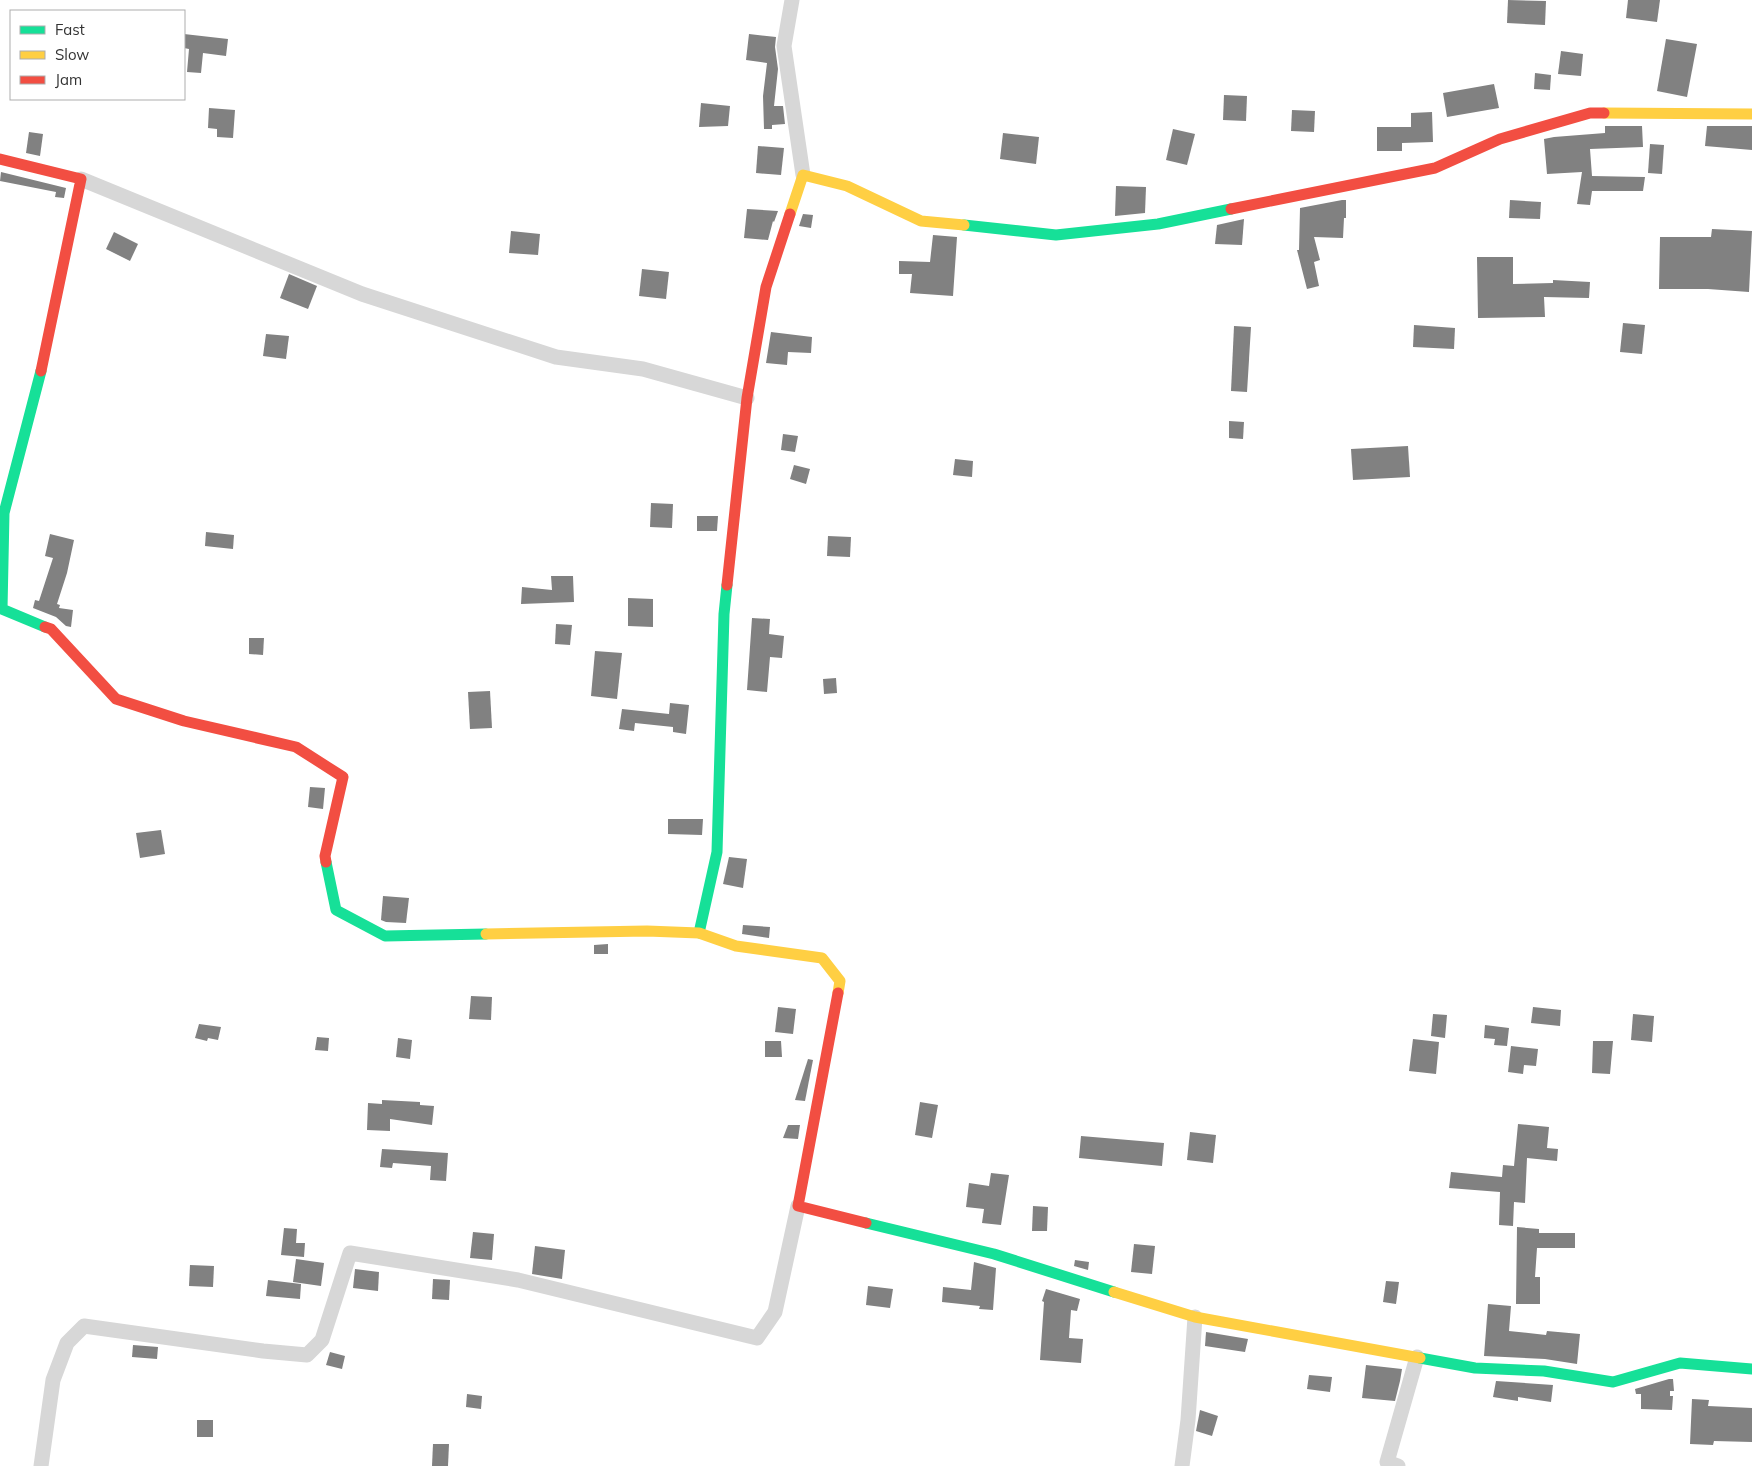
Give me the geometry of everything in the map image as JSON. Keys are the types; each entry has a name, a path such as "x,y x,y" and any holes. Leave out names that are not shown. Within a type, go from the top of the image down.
{"street":[{"path":"699,933 716,852 724,614 747,398 766,287 803,175 784,46 792,0"},
{"path":"803,175 847,186 921,220 1056,235 1158,224 1435,168 1500,139 1590,113 1752,114"},
{"path":"0,159 81,179 362,294 556,357 643,369 747,398"},
{"path":"41,1466 53,1380 67,1343 84,1326 262,1351 307,1355 322,1340 350,1253 518,1280 757,1338 774,1312 798,1206 840,981 822,958 736,946 699,933 647,931 385,936 336,910 325,856 343,777 296,747 184,721 116,699 51,629 2,609 4,513 43,362 81,179"},
{"path":"798,1206 994,1254 1196,1317 1475,1368 1544,1372 1613,1382 1680,1363 1752,1369"},
{"path":"1182,1466 1196,1317"},
{"path":"1398,1466 1387,1462 1417,1357"}],"building":[{"path":"1508,0 1546,1 1545,25 1507,23"},
{"path":"1628,0 1660,0 1657,22 1626,18"},
{"path":"185,34 228,39 226,56 203,53 201,73 187,72 189,49 185,48"},
{"path":"749,34 776,37 775,47 778,69 774,106 783,106 785,124 772,125 772,129 764,129 763,96 767,63 746,60"},
{"path":"1666,39 1697,44 1687,97 1657,91"},
{"path":"1561,51 1583,54 1581,76 1558,74"},
{"path":"1535,73 1551,75 1550,90 1534,89"},
{"path":"1494,84 1499,108 1447,117 1443,93"},
{"path":"1224,95 1247,96 1246,121 1223,120"},
{"path":"701,103 730,106 728,126 699,127"},
{"path":"209,108 235,110 233,138 217,137 217,129 208,128"},
{"path":"1292,110 1315,111 1314,132 1291,131"},
{"path":"1432,112 1433,142 1402,143 1402,151 1377,151 1377,127 1411,127 1411,113"},
{"path":"1605,126 1642,126 1643,147 1590,149 1592,176 1645,177 1643,191 1592,191 1590,205 1577,204 1582,172 1547,174 1544,139 1605,133"},
{"path":"1707,126 1752,126 1752,150 1705,146"},
{"path":"1173,129 1195,134 1187,165 1166,160"},
{"path":"29,132 43,134 40,156 26,153"},
{"path":"1003,133 1039,137 1036,164 1000,159"},
{"path":"1650,144 1664,145 1662,174 1648,173"},
{"path":"758,146 784,148 781,175 756,173"},
{"path":"1,172 66,188 64,198 55,197 56,192 0,181"},
{"path":"1116,186 1146,187 1145,213 1115,216"},
{"path":"1346,200 1343,238 1314,237 1320,260 1314,262 1319,286 1307,289 1297,250 1299,250 1300,208"},
{"path":"1510,200 1541,202 1540,219 1509,218"},
{"path":"747,209 778,211 768,240 744,238"},
{"path":"803,214 813,215 811,228 799,226"},
{"path":"1244,219 1242,245 1215,244 1217,225"},
{"path":"1712,229 1752,231 1749,292 1708,289 1659,289 1660,237 1711,237"},
{"path":"511,231 540,234 538,255 509,253"},
{"path":"114,232 138,244 130,261 106,249"},
{"path":"933,235 957,237 953,296 910,293 912,274 899,274 899,261 930,262"},
{"path":"1477,257 1513,257 1513,284 1553,283 1553,280 1590,282 1589,298 1544,297 1545,317 1478,318"},
{"path":"642,269 669,272 666,299 639,296"},
{"path":"289,274 317,286 308,309 280,298"},
{"path":"1623,323 1645,325 1642,354 1620,352"},
{"path":"1414,325 1455,328 1454,349 1413,347"},
{"path":"1234,326 1251,327 1247,392 1231,391"},
{"path":"771,332 812,337 811,353 788,352 787,365 766,363"},
{"path":"266,334 289,336 286,359 263,356"},
{"path":"1229,421 1244,422 1243,439 1229,438"},
{"path":"783,434 798,436 795,452 781,450"},
{"path":"1408,446 1410,477 1353,480 1351,449"},
{"path":"955,459 973,461 972,477 953,475"},
{"path":"794,465 810,469 806,484 790,479"},
{"path":"651,503 673,504 672,528 650,527"},
{"path":"697,516 718,516 717,531 697,531"},
{"path":"206,532 234,535 233,549 205,546"},
{"path":"50,534 74,540 67,573 57,604 60,605 59,608 73,610 71,627 66,626 56,617 33,608 35,600 39,601 53,558 45,556"},
{"path":"828,536 851,537 850,557 827,556"},
{"path":"551,576 573,576 574,602 521,604 522,587 552,590"},
{"path":"628,598 653,599 653,627 628,626"},
{"path":"752,618 770,619 769,634 784,636 782,658 770,657 767,692 747,690"},
{"path":"556,624 572,625 570,645 555,644"},
{"path":"249,638 264,638 263,655 249,654"},
{"path":"595,651 622,653 617,699 591,696"},
{"path":"836,678 837,693 824,694 823,679"},
{"path":"490,691 492,728 470,729 468,692"},
{"path":"670,703 689,705 686,734 673,732 673,727 635,723 634,731 619,729 622,709 669,714"},
{"path":"310,787 325,788 323,809 308,807"},
{"path":"668,819 703,819 702,835 668,834"},
{"path":"161,830 165,854 140,858 136,833"},
{"path":"729,857 747,859 743,888 723,884"},
{"path":"383,896 409,898 406,923 381,920"},
{"path":"743,925 770,927 769,938 742,934"},
{"path":"608,944 608,954 594,954 594,945"},
{"path":"471,996 492,997 491,1020 469,1019"},
{"path":"778,1007 796,1009 793,1034 775,1032"},
{"path":"1533,1007 1561,1010 1560,1026 1531,1023"},
{"path":"1433,1014 1447,1015 1445,1038 1431,1036"},
{"path":"1633,1014 1654,1016 1652,1042 1631,1040"},
{"path":"199,1024 221,1027 218,1040 208,1038 207,1041 195,1038"},
{"path":"1485,1025 1509,1028 1507,1046 1494,1045 1495,1039 1484,1038"},
{"path":"317,1037 329,1038 328,1051 315,1050"},
{"path":"398,1038 412,1040 410,1059 396,1057"},
{"path":"1413,1039 1439,1042 1436,1074 1409,1071"},
{"path":"765,1041 781,1041 782,1057 765,1057"},
{"path":"1593,1041 1613,1041 1610,1074 1592,1073"},
{"path":"1511,1046 1538,1049 1536,1066 1524,1065 1523,1074 1508,1072"},
{"path":"808,1059 813,1060 805,1101 795,1100"},
{"path":"382,1100 420,1102 420,1105 434,1106 432,1125 390,1119 390,1131 367,1130 368,1103 382,1104"},
{"path":"920,1102 938,1105 932,1138 915,1135"},
{"path":"1518,1124 1549,1127 1547,1148 1558,1149 1557,1161 1527,1158 1525,1203 1514,1202 1513,1226 1499,1225 1500,1192 1449,1188 1451,1172 1502,1177 1503,1165 1514,1166"},
{"path":"788,1125 800,1125 798,1139 783,1138"},
{"path":"1190,1132 1216,1135 1213,1163 1187,1160"},
{"path":"1081,1136 1164,1143 1162,1166 1079,1158"},
{"path":"382,1149 448,1153 446,1181 430,1180 431,1166 393,1163 392,1168 380,1167"},
{"path":"991,1173 1009,1175 1001,1225 982,1223 984,1209 966,1207 969,1183 989,1186"},
{"path":"1033,1206 1048,1207 1047,1231 1032,1231"},
{"path":"1517,1227 1539,1229 1539,1233 1575,1233 1575,1248 1537,1248 1535,1277 1540,1277 1540,1304 1516,1304"},
{"path":"284,1228 297,1229 296,1243 305,1243 304,1257 281,1255"},
{"path":"473,1232 494,1234 492,1260 470,1258"},
{"path":"1134,1244 1155,1246 1152,1274 1131,1272"},
{"path":"535,1246 565,1250 562,1279 532,1274"},
{"path":"296,1259 324,1263 321,1286 293,1282"},
{"path":"1075,1260 1089,1262 1088,1270 1074,1266"},
{"path":"974,1262 996,1268 993,1310 979,1309 980,1306 942,1302 943,1287 971,1290"},
{"path":"190,1265 214,1266 213,1287 189,1286"},
{"path":"355,1269 379,1272 378,1291 353,1288"},
{"path":"433,1279 450,1280 449,1300 432,1299"},
{"path":"268,1280 301,1284 300,1299 266,1296"},
{"path":"1386,1281 1399,1282 1396,1304 1383,1302"},
{"path":"868,1286 893,1289 890,1308 866,1305"},
{"path":"1046,1289 1080,1299 1077,1311 1071,1310 1069,1338 1083,1339 1081,1363 1040,1360 1044,1302 1042,1301"},
{"path":"1488,1304 1511,1306 1509,1331 1546,1335 1547,1331 1580,1334 1577,1364 1545,1359 1484,1356"},
{"path":"1206,1332 1248,1339 1245,1352 1205,1346"},
{"path":"133,1345 158,1347 157,1359 132,1357"},
{"path":"330,1352 345,1356 342,1369 326,1365"},
{"path":"1366,1365 1402,1369 1395,1401 1362,1398"},
{"path":"1309,1375 1332,1377 1330,1392 1307,1389"},
{"path":"1673,1379 1674,1391 1670,1391 1670,1396 1673,1396 1672,1410 1641,1409 1641,1394 1636,1394 1635,1389"},
{"path":"1496,1381 1553,1385 1551,1402 1518,1397 1518,1401 1493,1397"},
{"path":"467,1394 482,1396 481,1409 466,1407"},
{"path":"1692,1399 1709,1400 1708,1406 1752,1408 1752,1442 1714,1441 1713,1445 1690,1444"},
{"path":"1200,1410 1218,1416 1212,1436 1196,1431"},
{"path":"197,1420 213,1420 213,1437 197,1437"},
{"path":"433,1444 449,1444 448,1466 432,1466"}],"traffic: fast":[{"path":"964,225 1056,235 1158,224 1231,209"},
{"path":"41,371 4,513 2,609 45,627"},
{"path":"699,933 717,852 724,614 727,585"},
{"path":"326,862 336,910 385,936 486,934"},
{"path":"866,1223 994,1254 1114,1292"},
{"path":"1420,1358 1475,1368 1544,1371 1613,1382 1680,1363 1752,1369"}],"traffic: slow":[{"path":"1604,113 1752,114"},
{"path":"790,214 803,175 847,186 921,221 964,225"},
{"path":"486,934 647,931 699,933 736,946 822,958 840,981 838,993"},
{"path":"1114,1292 1195,1317 1420,1358"}],"traffic: jam":[{"path":"1231,209 1435,168 1500,139 1590,113 1604,113"},
{"path":"0,159 81,179 41,371"},
{"path":"727,585 747,398 766,287 790,214"},
{"path":"45,627 51,629 116,699 184,721 296,747 343,777 325,856 326,862"},
{"path":"838,993 798,1206 866,1223"}]}
